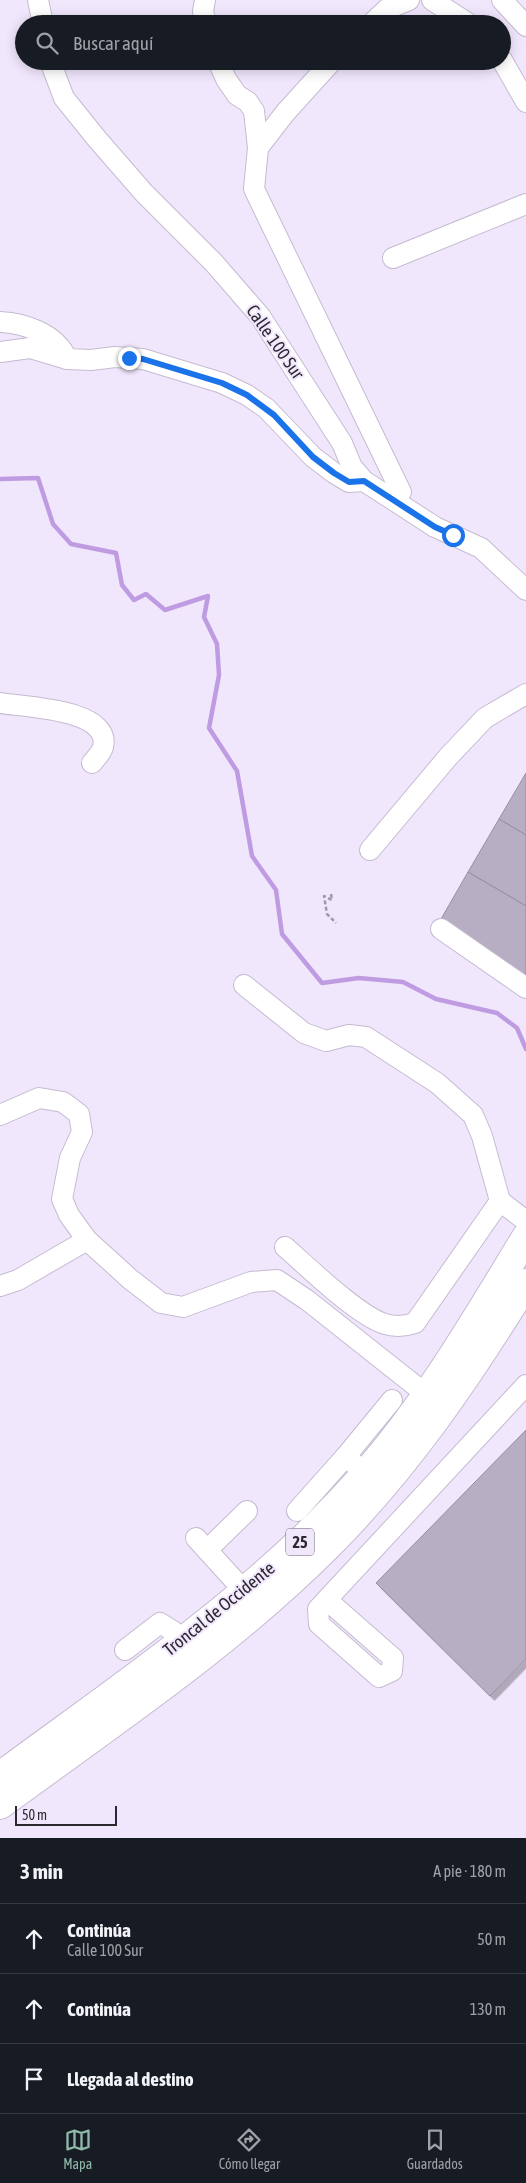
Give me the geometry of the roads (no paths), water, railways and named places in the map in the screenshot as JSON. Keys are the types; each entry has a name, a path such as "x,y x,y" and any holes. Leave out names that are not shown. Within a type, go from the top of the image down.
{"highway":[{"name":"Troncal de Occidente","path":"0,1776 182,1642 245,1592 294,1547 356,1465 427,1395 526,1237"},
{"name":"Troncal de Occidente","path":"0,1805 229,1634 279,1593 331,1543 386,1484 435,1422 482,1353 526,1283"}],"street":[{"path":"38,0 41,15"},
{"path":"204,15 205,0"},
{"path":"381,15 387,9 409,0"},
{"path":"432,0 455,15"},
{"path":"502,0 526,26"},
{"name":"Calle 100 Sur","path":"53,70 64,98 96,139 144,193 214,263 260,316 342,443 352,466 364,481 435,527 481,548 526,590"},
{"path":"222,70 237,95 248,102 254,111 258,148 254,189 401,492"},
{"path":"258,148 285,113 324,70"},
{"path":"508,70 526,102"},
{"path":"394,258 526,204"},
{"path":"0,322 19,324 43,334 64,352 67,358"},
{"path":"0,352 30,348 67,358 91,360 115,357 143,359 222,383 247,395 266,408 313,457 334,473 349,482 364,481"},
{"path":"370,850 448,757 485,718 526,694"},
{"path":"0,703 76,714 95,723 103,734 103,748 92,763"},
{"path":"442,929 526,988"},
{"path":"244,985 304,1033 326,1041 349,1036 366,1036 437,1083 473,1115 482,1136 500,1201 526,1221"},
{"path":"0,1115 39,1098 63,1102 79,1114 82,1132 70,1158 62,1200 69,1215 87,1240 130,1280 161,1303 183,1307 251,1282 277,1280 307,1300 427,1395"},
{"path":"284,1246 363,1313 385,1324 405,1326 415,1323 500,1201"},
{"path":"0,1286 18,1280 87,1240"},
{"path":"327,1600 526,1385"},
{"path":"297,1512 356,1465 392,1400"},
{"path":"245,1592 201,1544 246,1511"},
{"path":"125,1650 160,1623 173,1631 182,1642"}],"waterway":[{"path":"0,479 38,478 53,524 71,544 116,553 122,585 134,600 146,594 165,610 208,596 204,617 217,644 219,675 209,728 237,771 252,856 276,890 282,934 322,983 359,978 403,982 436,999 497,1013 517,1028 526,1049"}]}
